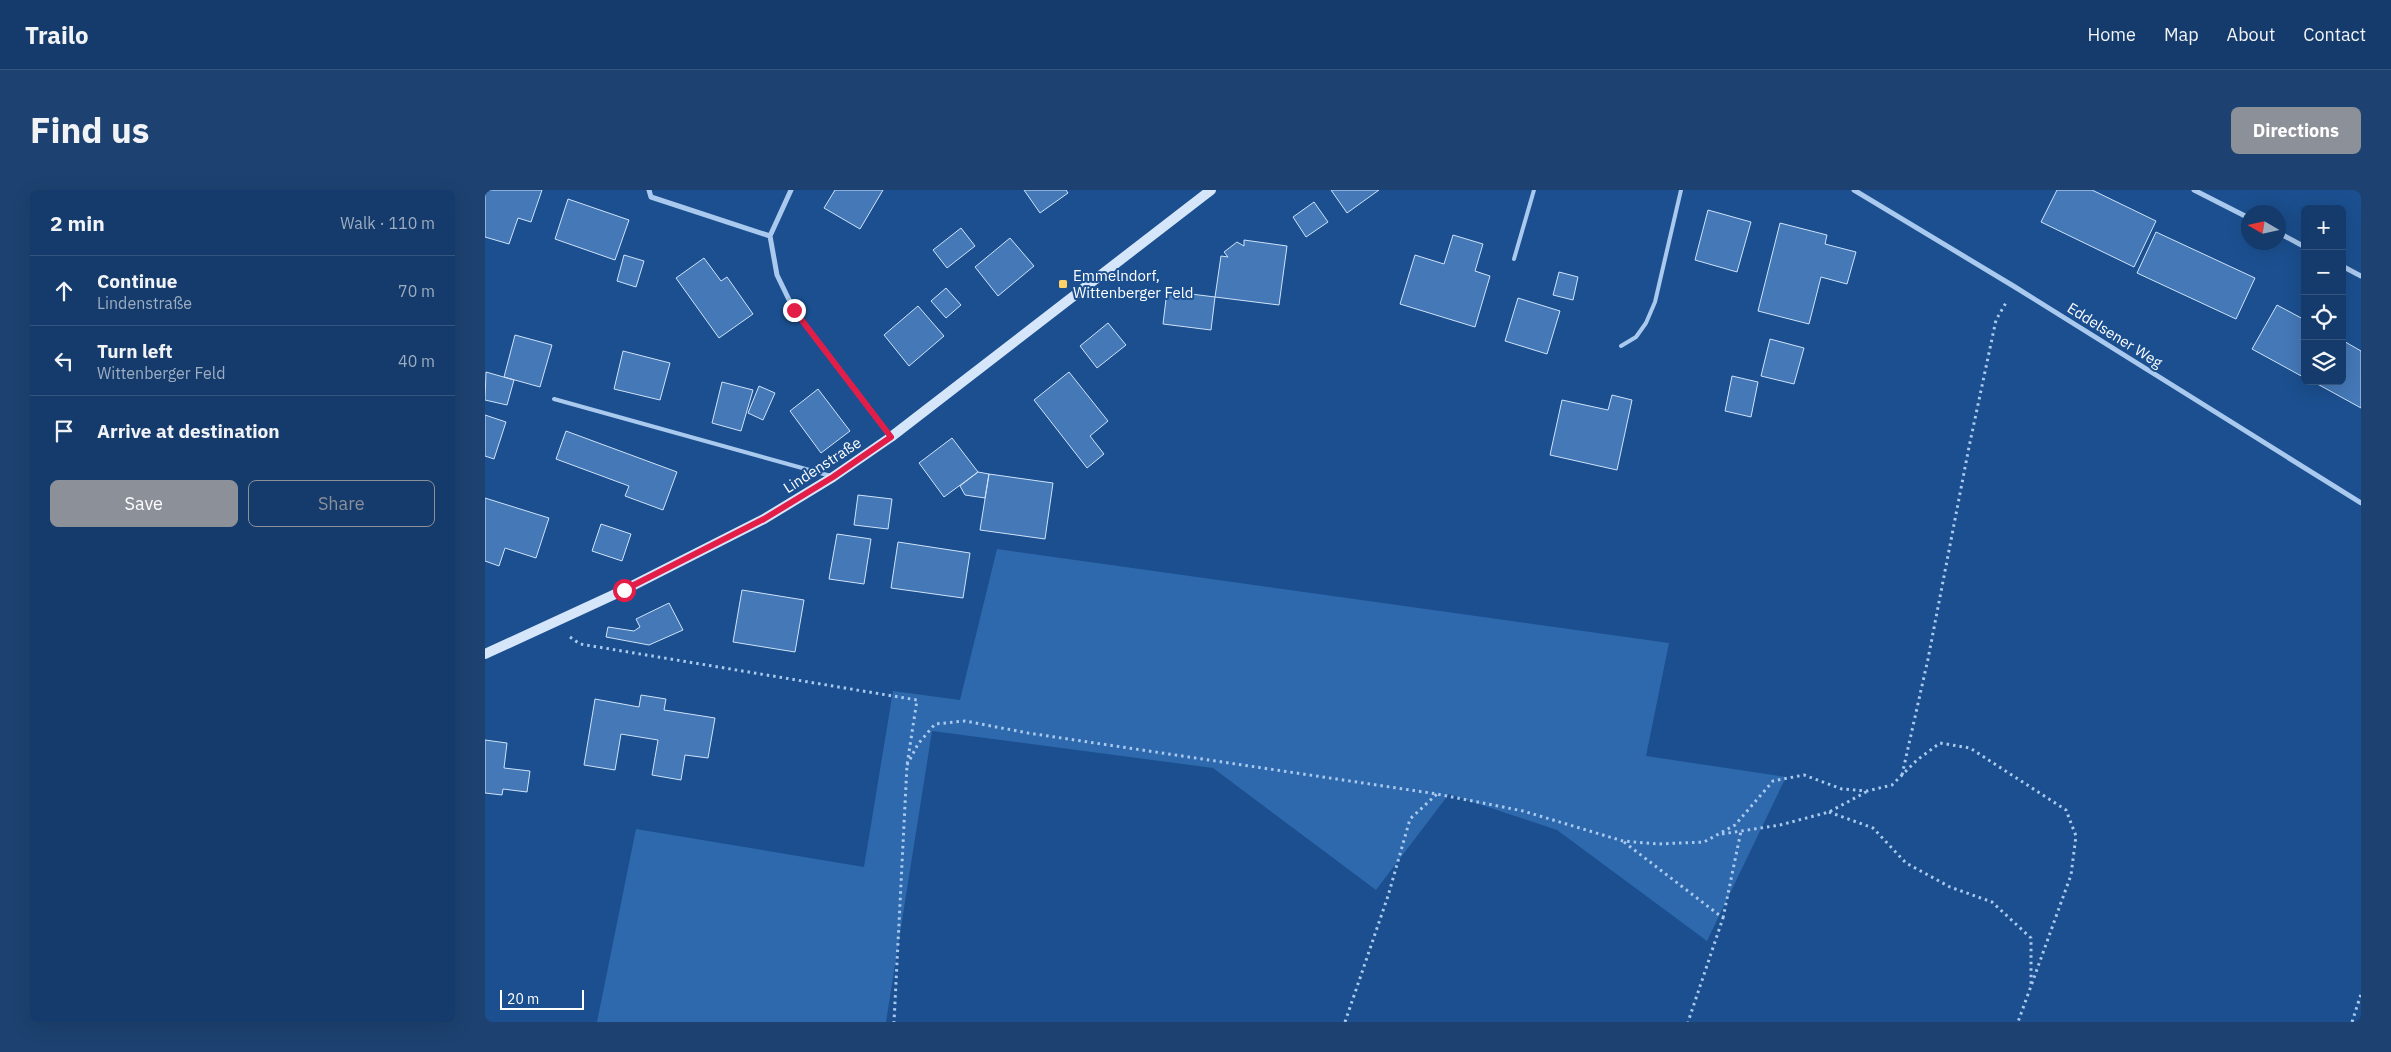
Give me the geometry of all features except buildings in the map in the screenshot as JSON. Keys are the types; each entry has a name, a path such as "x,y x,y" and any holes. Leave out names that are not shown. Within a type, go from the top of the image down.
{"street":[{"path":"649,190 651,197 769,236"},
{"path":"791,190 769,236 777,275 794,310 891,437"},
{"name":"Lindenstraße","path":"485,654 624,590 764,519 833,477 891,437 1211,190"},
{"name":"Eddelsener Weg","path":"1854,190 2015,287 2361,502"},
{"path":"2194,190 2241,214"},
{"path":"2286,238 2301,245"},
{"path":"2346,268 2361,276"}],"lane":[{"path":"1514,259 1533,190"},
{"path":"1621,346 1636,337 1646,323 1655,302 1681,190"},
{"path":"554,399 833,477"}],"path":[{"path":"1902,775 1928,659 1969,447 1997,320 2015,287"},
{"path":"550,623 580,644 917,700 907,765 894,1022"},
{"path":"907,765 918,744 935,724 965,721 1048,736 1437,794 1523,811 1623,841 1658,844 1704,842 1719,834 1735,825 1773,781 1804,775 1843,789 1867,791"},
{"path":"1719,834 1780,825 1829,812 1867,791 1892,785 1917,760 1940,743 1970,748 2066,810 2076,836 2071,875 2018,1022"},
{"path":"1345,1022 1388,896 1410,819 1437,794"},
{"path":"1829,812 1873,828 1906,863 1950,887 1992,902 2031,938 2031,986"},
{"path":"1688,1022 1723,918 1741,830"},
{"path":"1623,841 1723,918"},
{"path":"2352,1022 2361,994"}],"shaded area":[{"path":"997,549 1669,643 1646,756 1786,777 1707,941 1557,830 1449,794 1376,890 1213,768 932,731 886,1022 597,1022 636,829 864,867 893,691 960,700"}],"place":[{"name":"Emmelndorf, Wittenberger Feld","path":"1063,284"}],"route":[{"path":"624,590 764,519 833,477 891,437 794,310"}]}
